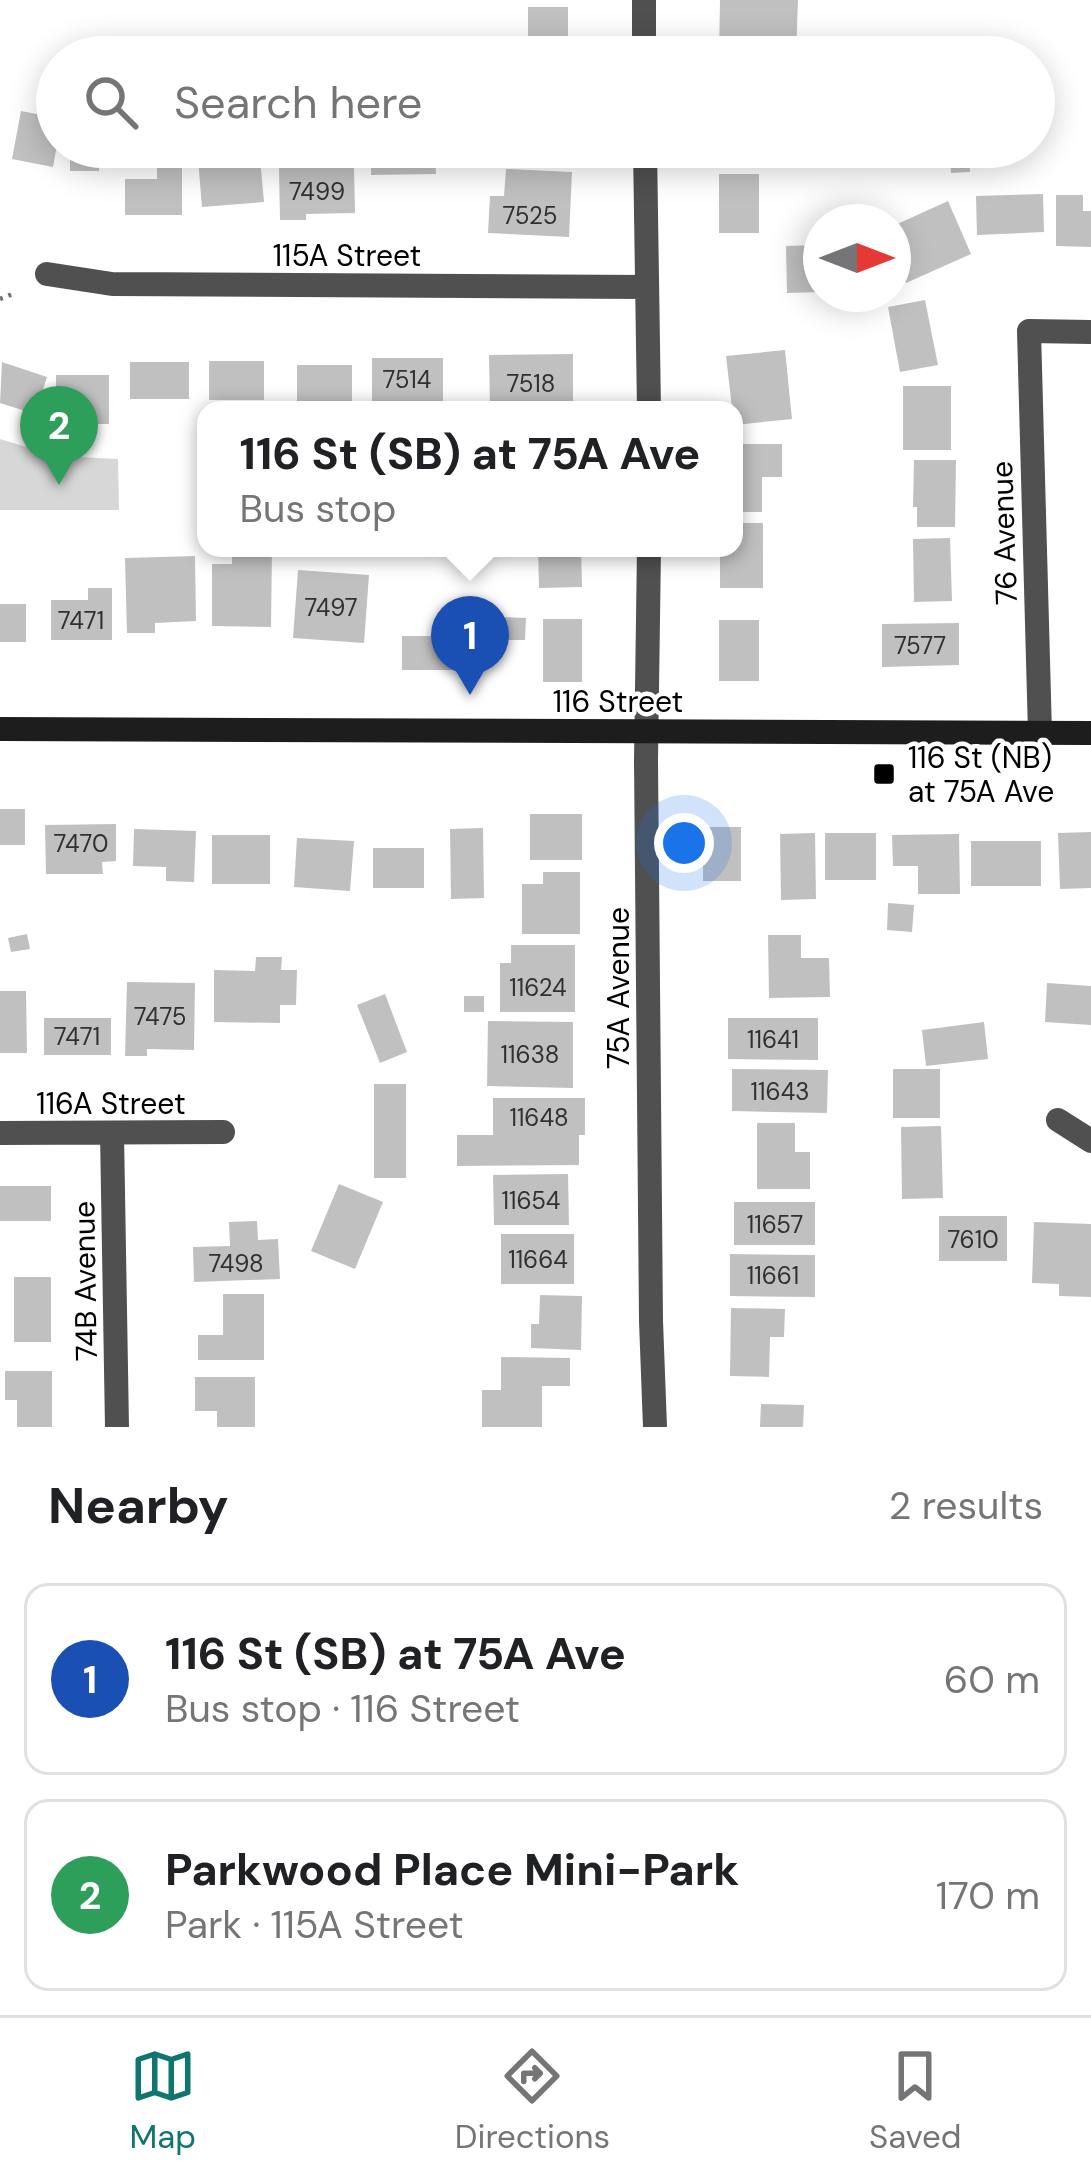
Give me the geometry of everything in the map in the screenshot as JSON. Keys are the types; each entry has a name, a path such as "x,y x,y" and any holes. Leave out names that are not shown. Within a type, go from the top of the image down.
{"street":[{"path":"644,0 644,36"},
{"path":"645,168 649,401"},
{"name":"115A Street","path":"47,274 112,284 647,286"},
{"name":"76 Avenue","path":"1040,733 1029,332 1091,332"},
{"name":"75A Avenue","path":"649,557 646,732 655,1427"},
{"name":"116 Street","path":"0,729 1091,733"},
{"path":"1058,1120 1091,1141"},
{"name":"116A Street","path":"0,1133 223,1132"},
{"name":"74B Avenue","path":"112,1133 117,1427"}],"path":[{"path":"0,299 16,293"}],"shaded area":[{"path":"0,439 56,456 118,459 119,510 0,510"}],"building":[{"path":"720,0 798,0 797,36 719,36"},
{"path":"528,7 568,7 568,36 528,36"},
{"path":"21,111 36,114 36,164 12,159"},
{"path":"157,168 182,168 182,215 125,215 125,179 157,179"},
{"path":"199,168 261,168 264,202 202,207"},
{"path":"279,168 354,168 355,213 280,220"},
{"path":"371,168 436,168 436,174 371,175"},
{"path":"506,169 572,172 569,237 488,233 490,196 504,196"},
{"path":"719,174 759,174 759,233 719,233"},
{"path":"1043,194 1044,232 977,235 976,196"},
{"path":"1056,195 1083,195 1083,211 1091,211 1091,247 1056,246"},
{"path":"948,201 971,254 911,281 911,218"},
{"path":"786,246 803,246 803,293 787,293"},
{"path":"925,300 938,365 900,372 889,312 911,312 911,303"},
{"path":"785,350 792,419 743,424 743,401 731,401 726,356"},
{"path":"573,354 573,401 490,401 489,355"},
{"path":"372,358 443,358 443,401 372,401"},
{"path":"209,361 264,361 264,400 209,400"},
{"path":"2,362 47,377 35,414 0,403"},
{"path":"130,362 189,362 189,399 130,399"},
{"path":"297,365 352,365 352,401 297,401"},
{"path":"56,375 109,375 109,424 69,424 69,400 56,400"},
{"path":"903,386 951,386 951,450 903,450"},
{"path":"743,444 782,444 782,477 762,477 762,512 743,512"},
{"path":"914,460 956,460 955,527 917,527"},
{"path":"743,523 763,523 763,588 720,588 720,557 743,557"},
{"path":"950,538 952,601 914,602 913,539"},
{"path":"195,556 196,621 155,623 155,633 127,633 125,558"},
{"path":"232,557 272,557 271,627 212,626 212,564 232,564"},
{"path":"538,557 581,557 582,587 539,588"},
{"path":"298,570 369,575 364,643 293,638"},
{"path":"88,588 112,588 112,640 51,640 51,600 88,600"},
{"path":"0,604 26,604 26,642 0,642"},
{"path":"500,617 526,618 525,640 499,640"},
{"path":"543,619 582,619 582,682 543,682"},
{"path":"719,620 759,620 759,681 719,681"},
{"path":"959,623 959,665 882,667 882,624"},
{"path":"402,636 456,636 456,670 402,670"},
{"path":"0,809 25,809 25,845 0,845"},
{"path":"530,814 582,814 582,860 530,860"},
{"path":"116,824 116,861 102,862 103,874 46,874 45,825"},
{"path":"703,827 741,827 741,881 703,881"},
{"path":"483,828 484,898 451,899 450,829"},
{"path":"134,829 196,831 194,882 166,881 166,867 133,866"},
{"path":"1091,832 1091,888 1060,889 1058,833"},
{"path":"815,833 816,899 781,900 780,834"},
{"path":"825,833 876,833 876,880 825,880"},
{"path":"959,834 960,894 918,894 918,866 893,866 892,835"},
{"path":"212,835 270,835 270,884 212,884"},
{"path":"297,838 354,841 350,891 294,887"},
{"path":"971,841 1041,841 1041,886 971,886"},
{"path":"373,848 424,848 424,888 373,888"},
{"path":"543,872 580,872 580,934 522,934 522,884 543,884"},
{"path":"888,903 914,905 912,932 887,930"},
{"path":"27,934 30,949 11,952 8,938"},
{"path":"768,935 801,935 801,958 829,958 830,997 769,998"},
{"path":"511,945 575,945 575,1012 500,1012 500,963 511,963"},
{"path":"256,957 282,957 281,970 297,970 296,1005 280,1005 280,1023 214,1022 214,970 255,971"},
{"path":"127,982 195,983 194,1050 147,1049 147,1056 125,1056"},
{"path":"1047,983 1091,986 1091,1025 1045,1022"},
{"path":"0,991 26,991 27,1053 0,1053"},
{"path":"385,994 407,1052 380,1063 357,1005"},
{"path":"464,996 484,996 484,1012 464,1012"},
{"path":"44,1018 111,1018 111,1055 44,1055"},
{"path":"728,1018 818,1018 818,1060 728,1059"},
{"path":"488,1021 573,1022 573,1088 487,1086"},
{"path":"984,1022 988,1059 926,1066 922,1030"},
{"path":"732,1069 828,1070 827,1113 732,1111"},
{"path":"893,1069 940,1069 940,1118 893,1118"},
{"path":"374,1084 406,1084 406,1178 374,1178"},
{"path":"493,1098 585,1098 579,1165 457,1166 457,1135 493,1135"},
{"path":"757,1123 795,1123 795,1152 810,1152 810,1189 757,1189"},
{"path":"941,1126 943,1198 902,1199 901,1127"},
{"path":"568,1174 569,1225 494,1225 493,1175"},
{"path":"339,1184 383,1202 355,1269 311,1251"},
{"path":"0,1186 51,1186 51,1221 0,1221"},
{"path":"734,1202 815,1202 815,1245 734,1245"},
{"path":"939,1216 1007,1216 1007,1261 939,1261"},
{"path":"257,1221 258,1240 278,1239 280,1279 194,1282 193,1247 230,1246 229,1222"},
{"path":"1034,1222 1091,1224 1091,1297 1059,1296 1059,1284 1032,1283"},
{"path":"501,1234 574,1234 574,1284 501,1284"},
{"path":"730,1254 815,1255 815,1297 730,1296"},
{"path":"14,1277 51,1277 51,1342 14,1342"},
{"path":"223,1294 264,1294 264,1360 198,1360 198,1335 223,1335"},
{"path":"540,1295 582,1296 581,1350 531,1348 531,1324 539,1324"},
{"path":"731,1308 785,1309 784,1337 770,1337 769,1377 730,1376"},
{"path":"501,1357 570,1358 570,1386 542,1386 542,1427 482,1427 482,1390 501,1390"},
{"path":"5,1371 52,1371 52,1427 17,1427 17,1400 5,1400"},
{"path":"195,1377 255,1377 255,1427 217,1427 217,1411 195,1411"},
{"path":"761,1404 804,1405 803,1427 760,1427"}],"place":[{"name":"Parkwood Place Mini-Park","path":"59,485"},
{"name":"116 St (SB) at 75A Ave","path":"470,695"},
{"name":"116 St (NB) at 75A Ave","path":"884,774"}]}
